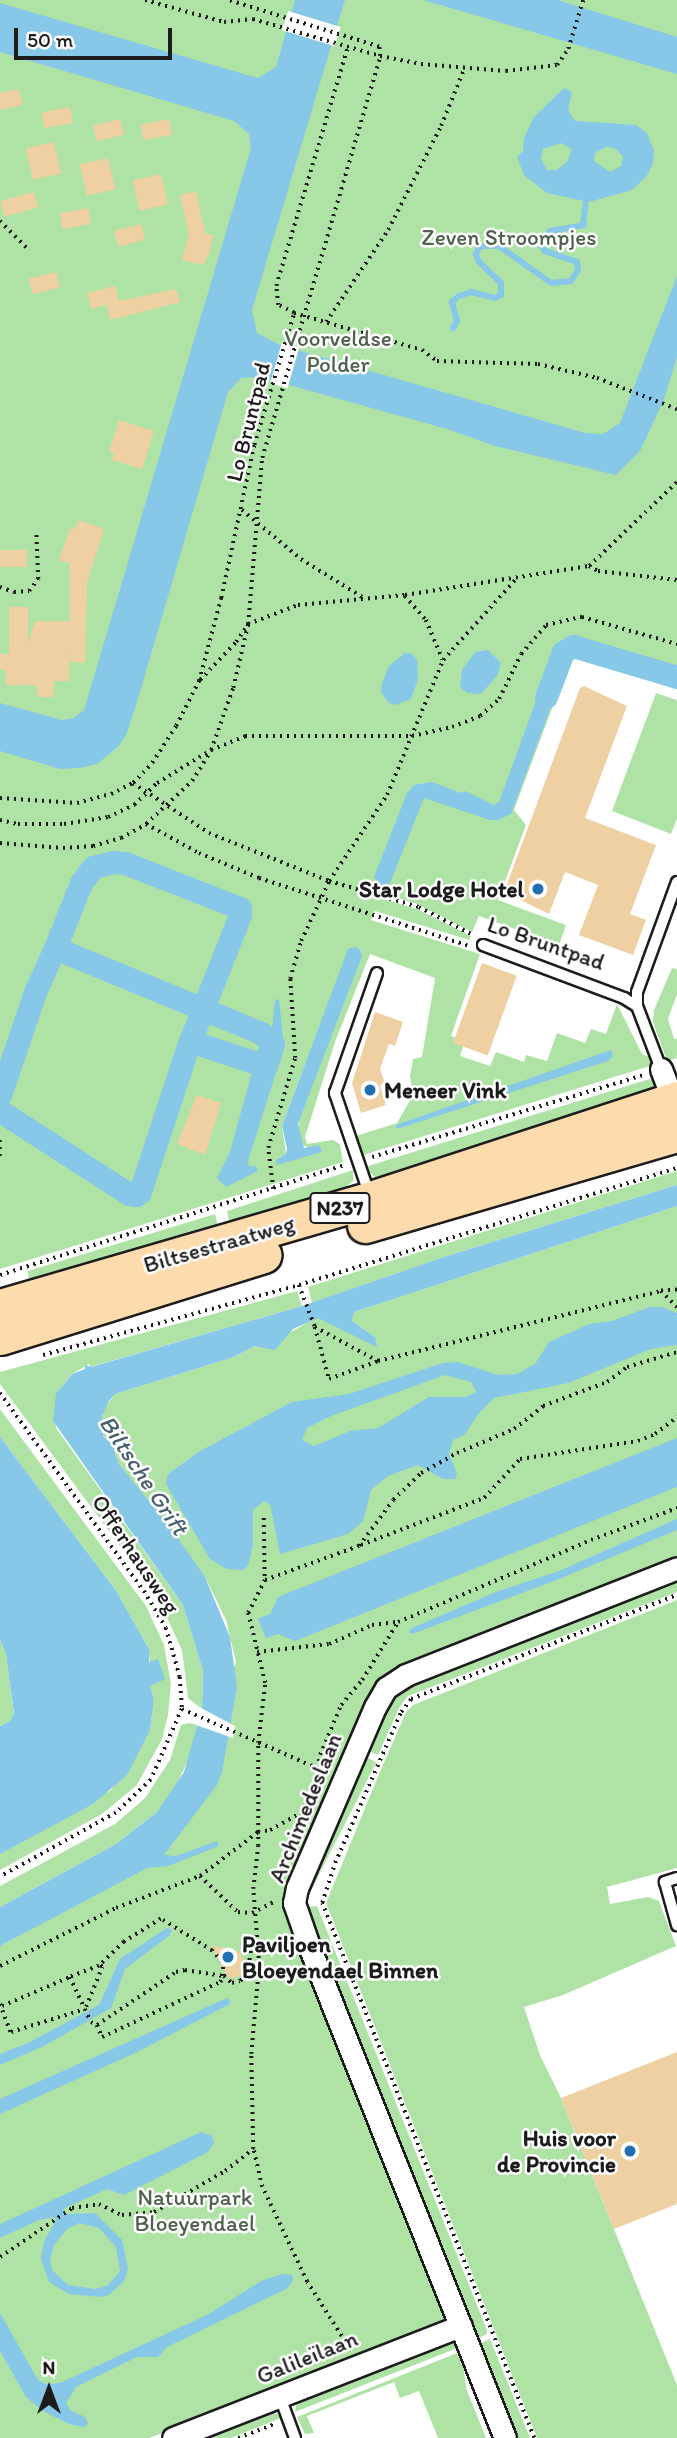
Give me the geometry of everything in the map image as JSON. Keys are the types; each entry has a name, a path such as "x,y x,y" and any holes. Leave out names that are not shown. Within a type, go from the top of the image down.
{"main road":[{"name":"Biltsestraatweg","path":"0,1307 371,1199 672,1101"},
{"name":"Biltsestraatweg","path":"0,1337 323,1237 672,1101"}],"street":[{"name":"Archimedeslaan","path":"505,2438 294,1903 297,1888 386,1688 407,1675 677,1568"},
{"name":"Galileïlaan","path":"173,2438 461,2326"}],"lane":[{"path":"672,1101 637,1006 637,992 677,882"},
{"name":"Lo Bruntpad","path":"483,945 612,993 637,1006"},
{"path":"371,1199 335,1093 377,973"},
{"path":"677,1878 666,1882 677,1925"},
{"path":"280,2397 295,2438"}],"path":[{"path":"145,0 224,22 246,19 281,27 380,56 464,69 506,71 557,65 568,49 583,1"},
{"path":"227,0 379,47 380,56"},
{"path":"348,46 276,286 278,305 303,316 422,350 437,360 538,364 597,378 676,408"},
{"name":"Lo Bruntpad","path":"0,843 62,848 93,846 121,838 146,824 167,807 192,781 211,750 233,688 247,624 262,458 380,56"},
{"path":"326,322 388,230 441,126 464,69"},
{"path":"0,221 30,251"},
{"path":"0,798 76,803 111,794 133,783 152,763 170,735 199,681 254,445 294,313"},
{"path":"199,681 236,642 247,624 298,605 405,595 515,580 589,566 677,482"},
{"path":"241,509 302,559 364,598"},
{"path":"0,587 14,592 29,591 38,579 36,531"},
{"path":"589,566 598,572 677,580"},
{"path":"273,1189 268,1158 271,1131 295,1058 290,979 301,941 330,881 387,795 443,660 515,580"},
{"path":"405,595 426,620 443,660"},
{"path":"0,820 18,824 64,824 108,817 134,805 146,793 211,750 245,736 412,736 452,727 480,716 499,699 521,654 546,625 582,617 677,644"},
{"path":"133,783 209,833 330,881 419,908 471,934 483,945"},
{"name":"Lo Bruntpad","path":"146,824 199,853 320,900 467,945 483,945"},
{"name":"Biltsestraatweg","path":"0,1275 358,1161 672,1101"},
{"path":"0,1140 0,1158"},
{"path":"33,1357 299,1285 677,1168"},
{"path":"299,1285 315,1327 329,1379 378,1361 661,1291 677,1290"},
{"path":"661,1291 676,1306"},
{"path":"315,1327 378,1361"},
{"path":"359,1546 393,1500 421,1473 457,1453 514,1429 544,1406 607,1382 626,1367 677,1352"},
{"name":"Offerhausweg","path":"0,1393 144,1591 166,1628 180,1677 182,1709 151,1780 125,1805 116,1813 0,1877"},
{"path":"265,1580 484,1498 520,1459 638,1441 655,1434 677,1417"},
{"path":"257,1652 329,1644 372,1625 398,1622 591,1540 677,1508"},
{"path":"264,1518 265,1580 248,1613 265,1683 258,1743 258,1832 253,1913 259,1965 251,2054 253,2149 262,2188 307,2282 358,2366"},
{"path":"534,2438 322,1903 331,1874 401,1713 411,1699 677,1594"},
{"path":"0,1966 116,1908 200,1876 258,1832 270,1830 302,1812 319,1775 317,1768 341,1705 362,1680 398,1622"},
{"path":"182,1709 344,1779"},
{"path":"200,1876 238,1912 253,1913 274,1902"},
{"path":"70,1977 86,2010 91,2022 97,2025 102,2037 220,1982 224,1976 222,1962 212,1951 162,1919 124,1942 100,1965 70,1977 1,2005 11,2032 86,2010"},
{"path":"97,2025 176,1972 185,1970 224,1976 232,1983 240,1981 247,1974 251,1948 256,1942"},
{"path":"86,2010 102,1967 100,1965"},
{"path":"0,2258 72,2208 99,2204 122,2215 154,2212 225,2171 253,2149"}],"green space":[{"name":"Voorveldse Polder","path":"0,0 677,0 677,686 572,655 514,810 526,825 498,900 566,925 559,945 479,916 472,932 417,904 382,893 380,898 417,909 471,936 469,940 375,911 371,920 480,954 451,1036 465,1041 460,1056 490,1066 496,1052 524,1062 526,1055 547,1061 557,1033 585,1043 591,1029 606,1034 617,1004 642,1054 649,1057 653,1065 363,1155 356,1136 397,1123 413,1095 410,1076 413,1059 422,1057 435,978 370,954 335,1042 305,1137 307,1144 333,1140 340,1144 343,1162 0,1269","holes":["306,1062 298,1131 301,1144 309,1148 276,1160 286,1154 282,1126"]},
{"path":"656,693 677,700 677,819 671,834 612,811"},
{"path":"672,968 677,969 677,994 668,1019 674,1039 677,1039 677,1058 667,1061 653,1022 654,1010"},
{"path":"656,1077 653,1089 390,1179 376,1178 369,1171 368,1166"},
{"path":"353,1170 353,1181 339,1192 230,1227 227,1211"},
{"path":"677,1171 677,1185 444,1257 312,1303 308,1287"},
{"name":"Natuurpark Bloeyendael","path":"677,1206 677,1559 408,1667 339,1770 336,1769 330,1780 334,1782 290,1883 448,2323 149,2438 0,2438 0,1946 117,1882 161,1850 236,1662 226,1620 205,1577 119,1464 114,1451 117,1445 103,1436 100,1425 104,1409 115,1394 234,1357 255,1346 265,1346 318,1317 375,1337 352,1321 354,1312"},
{"path":"215,1214 219,1231 29,1285 28,1271"},
{"path":"297,1291 302,1306 90,1367 89,1364 72,1374 57,1393 56,1428 183,1605 203,1671 202,1709 188,1698 182,1650 157,1596 0,1384 0,1372"},
{"path":"0,1409 146,1606 164,1645 171,1684 162,1739 137,1785 102,1814 0,1870 0,1854 111,1790 150,1730 154,1701 149,1686 150,1651 117,1592 0,1437"},
{"path":"677,1577 677,1592 408,1696 400,1706 378,1755 364,1749 387,1700 402,1687"},
{"path":"677,1600 677,1868 607,1887 610,1904 648,1897 659,1901 676,1946 563,1995 524,2007 540,2055 561,2098 677,2385 677,2438 537,2438 326,1903 406,1712 413,1705"},
{"path":"0,1640 6,1654 14,1715 10,1721 0,1726"},
{"path":"181,1725 200,1725 192,1751 174,1790 157,1812 116,1844 0,1907 0,1886 115,1824 145,1798 170,1760"},
{"path":"362,1755 376,1762 305,1902 291,1895"},
{"path":"317,1906 487,2330 487,2334 475,2340 302,1907"},
{"path":"452,2333 460,2347 295,2412 297,2401 396,2362"},
{"path":"490,2339 530,2438 513,2438 477,2345"},
{"path":"462,2351 466,2388 486,2438 438,2438 419,2391 400,2398 394,2382 307,2416 314,2433 305,2434 297,2417"},
{"path":"274,2411 281,2418 231,2438 205,2438"}],"water":[{"path":"295,0 345,0 252,310 257,333 280,345 585,433 603,434 620,423 677,276 677,357 664,399 640,451 616,475 495,446 447,429 271,380 241,378 228,392 140,692 127,733 119,746 97,764 60,769 0,751 0,703 62,720 74,718 84,710 251,148 249,134 234,121 0,52 0,3 258,78 276,67"},
{"path":"423,0 558,0 677,37 677,74"},
{"path":"564,88 572,92 568,110 575,121 636,125 647,133 654,151 653,164 646,177 632,190 589,202 547,193 524,175 517,157 523,151 524,138 534,117","holes":["561,143 572,149 567,162 557,170 547,170 541,159 543,149","606,147 615,148 623,157 621,166 610,172 594,161 595,153"]},
{"path":"555,649 558,688 511,814 498,820 490,820 424,798 390,883 383,887 377,884 374,877 407,793 414,785 432,782 461,793 465,791 494,805 499,802"},
{"path":"488,650 501,663 497,676 481,694 467,693 460,687 462,670 475,652"},
{"path":"405,653 410,653 417,659 418,679 411,699 395,705 389,703 381,692 382,683 389,666"},
{"path":"348,949 360,949 362,956 298,1124 304,1148 319,1145 322,1152 277,1165 276,1160 286,1154 287,1149 282,1126"},
{"path":"279,999 284,1047 248,1161 249,1166 256,1166 258,1171 226,1187 217,1178 230,1152 263,1032 270,1032 272,1029 275,1000"},
{"path":"611,1050 613,1056 608,1061 397,1129 396,1125"},
{"path":"677,1185 677,1206 354,1312 352,1321 375,1337 377,1347 318,1318 293,1329 275,1350 255,1346 234,1357 115,1394 102,1416 103,1436 111,1443 116,1443 114,1451 119,1464 175,1534 205,1577 230,1637 237,1687 222,1772 217,1785 164,1855 176,1856 217,1841 219,1846 168,1866 147,1868 0,1946 0,1907 116,1844 157,1812 184,1772 202,1709 203,1671 183,1605 53,1421 56,1393 72,1374 85,1369 85,1365 91,1367 302,1306 444,1257"},
{"path":"650,1307 662,1307 677,1313 677,1345 651,1349 568,1383 494,1398 479,1413 464,1435 453,1440 449,1454 457,1474 455,1479 443,1479 418,1465 388,1476 371,1490 363,1521 348,1534 280,1554 270,1504 264,1501 253,1510 253,1544 248,1566 243,1570 227,1569 210,1559 166,1484 168,1474 200,1451 292,1402 349,1394 443,1363 458,1362 498,1375 517,1374 535,1364 549,1342 589,1324 612,1321","holes":["445,1375 471,1382 476,1392 465,1397 429,1397 378,1428 350,1431 314,1446 302,1440 307,1428 331,1416"]},
{"path":"0,1437 117,1592 150,1651 149,1662 158,1659 165,1679 150,1686 154,1701 150,1730 127,1775 93,1804 0,1854 0,1726 10,1721 14,1714 6,1654 0,1640"},
{"path":"677,1438 677,1487 295,1641 278,1634 266,1638 258,1619 270,1614 278,1597"},
{"path":"677,1519 677,1530 554,1581 412,1634 409,1632 412,1628 496,1592 559,1571"},
{"path":"167,1928 172,1930 170,1935 125,1969 111,2008 42,2047 0,2065 0,2054 28,2043 99,2005 120,1959"},
{"path":"227,1998 231,2001 228,2005 135,2053 0,2114 0,2099"},
{"path":"201,2132 212,2136 214,2143 208,2152 124,2195 107,2189 63,2209 67,2214 95,2213 122,2240 128,2269 124,2281 109,2295 100,2297 69,2294 49,2282 41,2259 44,2241 56,2221 54,2217 39,2220 0,2238 0,2224","holes":["79,2223 99,2228 116,2247 120,2271 107,2286 95,2289 68,2285 52,2270 50,2260 54,2245 67,2229"]},
{"path":"282,2274 292,2275 293,2280 288,2288 167,2347 158,2357 137,2357 76,2387 66,2403 70,2410 85,2417 88,2424 84,2427 69,2424 43,2411 26,2397 0,2351 0,2313 38,2380 46,2384 60,2383 209,2314 261,2281"}],"pier":[{"path":"288,11 341,27 335,46 282,30"},
{"path":"282,342 299,347 287,388 270,383"},
{"path":"199,1707 235,1726 233,1738 196,1725"}],"building":[{"path":"19,89 23,105 0,110 0,93"},
{"path":"70,107 73,123 45,128 42,113"},
{"path":"120,119 124,135 97,141 93,126"},
{"path":"169,119 172,135 144,140 141,125"},
{"path":"54,142 61,173 33,180 26,149"},
{"path":"108,158 115,189 87,196 80,165"},
{"path":"161,174 168,204 140,211 133,181"},
{"path":"196,191 205,233 213,235 209,254 203,265 182,260 189,234 180,195"},
{"path":"34,192 38,207 4,217 0,201"},
{"path":"88,208 91,224 63,229 60,214"},
{"path":"141,224 145,239 118,247 114,231"},
{"path":"56,272 60,288 33,294 29,279"},
{"path":"115,286 119,301 176,289 180,302 110,320 107,305 91,309 87,293"},
{"path":"119,420 154,431 142,469 112,460 114,454 109,452"},
{"path":"78,520 104,529 87,583 85,663 70,662 69,650 69,681 54,681 53,697 37,697 37,685 6,685 6,670 0,670 0,654 9,654 9,607 28,607 28,643 35,621 70,621 70,564 59,560 70,528 75,529"},
{"path":"0,550 27,550 27,567 0,567"},
{"path":"584,686 627,706 585,818 656,845 630,914 646,920 633,955 579,935 598,885 565,872 549,914 504,892 580,688"},
{"path":"482,963 517,976 488,1056 453,1043"},
{"path":"375,1012 403,1022 395,1046 389,1044 380,1069 385,1083 380,1085 386,1105 361,1113 352,1083"},
{"path":"197,1095 221,1103 205,1155 177,1144"},
{"name":"Paviljoen Bloeyendael Binnen","path":"211,1945 239,1952 246,1963 242,1975 231,1979"},
{"name":"Huis voor de Provincie","path":"677,2052 677,2204 614,2229 561,2098"}],"waterway":[{"path":"453,328 457,321 452,302 459,296 471,292 495,298 501,295 501,283 479,262 476,254 480,246 499,246 551,283 571,281 578,270 577,262 545,251 540,244 550,231 583,225 586,201"},
{"path":"546,697 563,652 573,646 677,677"},
{"path":"55,948 81,883 93,867 113,862 125,863 240,908 240,915 190,1041 266,1066"},
{"path":"0,1095 35,992 55,948 261,1033 273,1044 268,1060"},
{"path":"0,1111 129,1194 136,1195 140,1192 189,1043"}],"place":[{"name":"Star Lodge Hotel","path":"538,889"},
{"name":"Meneer Vink","path":"370,1090"},
{"name":"Paviljoen Bloeyendael Binnen","path":"228,1957"},
{"name":"Huis voor de Provincie","path":"630,2151"}],"park label":[{"name":"Zeven Stroompjes","path":"509,237"}],"water label":[{"name":"Biltsche Grift","path":"144,1475"}]}
